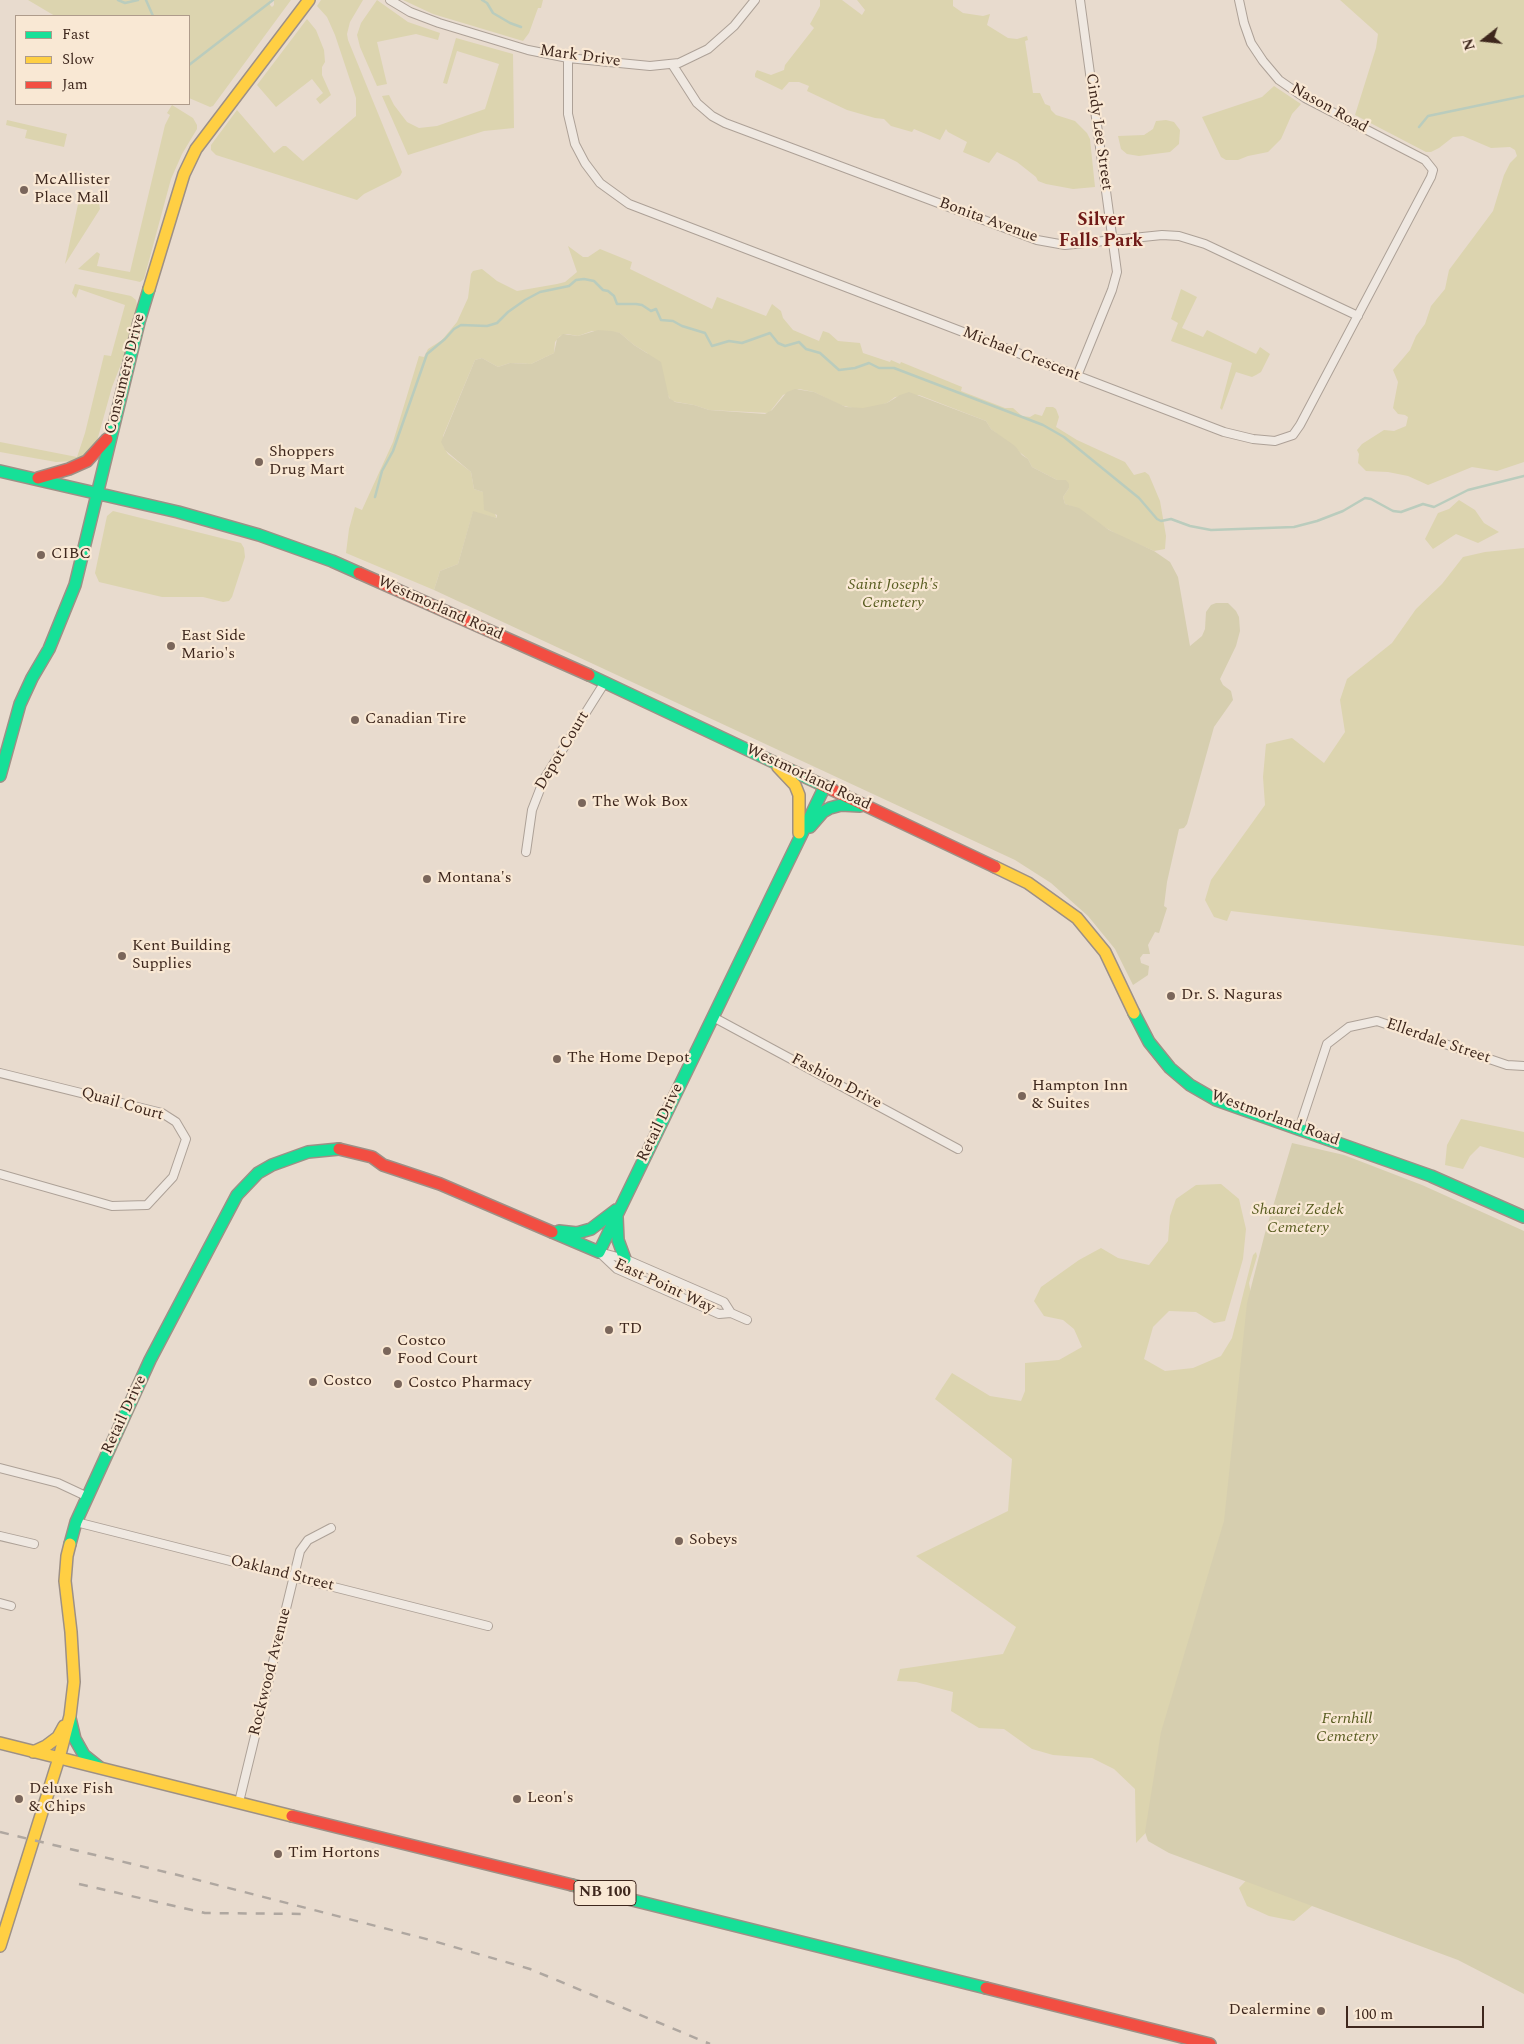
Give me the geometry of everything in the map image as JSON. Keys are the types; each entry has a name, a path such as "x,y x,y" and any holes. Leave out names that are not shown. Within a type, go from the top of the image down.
{"street":[{"name":"Consumers Drive","path":"0,776 20,704 32,678 49,649 73,593 139,322 174,201 190,159 309,0"},
{"name":"Mark Drive","path":"390,0 410,12 451,27 528,50 568,58 650,66 672,64 694,56 718,42 756,0"},
{"name":"Cindy Lee Street","path":"1077,376 1115,283 1116,265 1080,0"},
{"name":"Nason Road","path":"1239,0 1251,43 1279,80 1305,98 1426,160 1432,168"},
{"name":"Michael Crescent","path":"568,58 568,114 575,144 589,169 600,183 617,197 647,212 1224,432 1253,439 1282,440 1293,435 1300,425 1431,177 1432,168"},
{"name":"Bonita Avenue","path":"672,64 688,92 700,107 730,126 1037,240 1065,245 1170,235 1193,240 1358,316"},
{"path":"36,479 69,469 87,461 111,434"},
{"name":"Westmorland Road","path":"0,471 194,517 286,544 399,590 605,682 1028,883 1077,918 1105,952 1149,1042 1170,1068 1190,1085 1211,1097 1370,1152 1431,1176 1524,1218"},
{"name":"Depot Court","path":"526,852 532,810 544,779 605,682"},
{"path":"769,760 787,775 795,785 799,796 799,840"},
{"name":"Retail Drive","path":"0,1946 59,1758 70,1716 74,1682 65,1582 67,1556 76,1522 150,1360 237,1195 258,1173 272,1165 299,1154 334,1151 341,1156 370,1164 383,1165 440,1184 599,1252 825,786"},
{"path":"799,840 817,818 830,808 841,805 870,807"},
{"name":"Fashion Drive","path":"713,1017 958,1149"},
{"name":"Ellerdale Street","path":"1299,1129 1327,1044 1349,1027 1377,1021 1507,1065 1524,1066"},
{"name":"Quail Court","path":"0,1073 162,1112 176,1122 186,1139 172,1178 148,1205 112,1206 0,1174"},
{"path":"548,1230 577,1233 591,1229 619,1208"},
{"path":"619,1208 616,1222 618,1240 625,1259"},
{"name":"East Point Way","path":"599,1252 625,1259 724,1302 730,1313"},
{"name":"East Point Way","path":"599,1252 617,1269 719,1314 730,1313 747,1320"},
{"path":"0,1468 58,1483 88,1496"},
{"name":"Oakland Street","path":"76,1522 488,1626"},
{"name":"Rockwood Avenue","path":"238,1802 300,1551 312,1537 331,1528"},
{"path":"0,1536 34,1544"},
{"path":"0,1603 12,1606"},
{"path":"33,1752 46,1746 58,1737 70,1716"},
{"path":"70,1716 75,1739 84,1755 100,1768"},
{"name":"NB 100","path":"0,1743 1210,2044"}],"shaded area":[{"path":"28,0 270,0 272,7 274,0 291,0 213,106 210,107 190,98 190,15 53,15"},
{"path":"321,0 363,0 350,22 347,34 348,40 402,172 400,176 364,194 357,200 216,155 211,150 211,145 237,110 274,153 283,146 286,146 303,161 356,116 356,98 335,35 327,17 317,6"},
{"path":"377,0 408,22 440,33 438,40 416,34 377,42 387,84 377,86 360,47 357,35 361,23"},
{"path":"403,0 543,0 529,33 523,41 433,14"},
{"path":"820,0 842,0 862,15 865,10 857,0 953,0 953,6 963,13 983,16 990,14 987,25 1008,38 1017,39 1027,36 1028,40 1025,41 1033,93 1040,93 1045,104 1050,106 1056,115 1075,121 1087,133 1090,139 1095,187 1073,189 1046,184 1038,181 1036,177 1017,162 997,152 989,163 963,152 967,142 946,129 940,140 914,129 912,132 891,126 884,119 847,110 807,91 809,86 799,82 789,82 782,90 755,77 757,70 771,75 784,70 785,65 814,28 810,24 820,6"},
{"path":"1340,0 1524,0 1524,462 1497,471 1472,467 1428,485 1408,476 1388,472 1366,471 1358,463 1359,454 1357,450 1362,444 1384,430 1394,431 1406,426 1408,417 1398,414 1393,408 1398,382 1393,370 1410,350 1416,336 1425,324 1431,306 1445,289 1449,270 1493,211 1504,175 1510,163 1517,156 1515,150 1510,147 1491,148 1463,136 1453,137 1439,148 1426,152 1355,115 1376,48 1378,34"},
{"path":"307,19 316,30 324,50 325,62 322,67 322,75 331,95 320,104 316,99 323,93 312,79 276,107 257,85"},
{"path":"456,38 513,54 514,128 484,131 408,155 382,96 389,95 407,122 419,128 437,126 485,109 499,64 457,51 447,84 443,83"},
{"path":"1274,86 1301,104 1292,114 1281,139 1268,152 1238,160 1226,160 1221,157 1202,117 1262,97"},
{"path":"172,105 193,118 197,129 182,154 171,179 144,279 140,282 78,269 97,252 100,254 97,266 130,272 165,125 170,115 167,113"},
{"path":"7,120 67,134 64,147 25,138 27,130 6,125"},
{"path":"1166,120 1174,122 1180,130 1179,144 1170,152 1139,156 1127,154 1121,149 1118,136 1144,135 1153,129 1156,121"},
{"path":"80,195 96,199 100,209 65,264"},
{"path":"568,246 583,257 588,257 600,249 632,262 630,269 712,309 717,297 766,316 772,304 781,311 783,318 793,330 819,341 823,331 829,333 838,341 860,343 863,353 890,362 891,360 900,364 901,362 962,387 961,391 1005,408 1013,408 1022,416 1030,417 1035,414 1042,416 1046,407 1053,407 1056,409 1059,417 1056,427 1077,440 1125,462 1134,475 1145,472 1149,475 1160,501 1166,536 1165,549 1154,551 1120,536 1099,524 1079,509 1065,504 1063,497 1069,488 1062,480 1057,480 1032,467 1028,459 991,429 986,421 919,395 895,397 887,403 871,408 853,408 840,405 814,392 799,389 783,395 769,413 709,410 671,401 647,353 620,333 592,331 578,336 567,334 560,336 555,342 554,353 531,364 510,363 498,367 482,358 475,360 443,436 443,446 448,454 471,472 474,489 483,492 497,518 473,512 458,564 440,571 434,590 346,553 349,529 355,507 362,510 393,442 419,356 424,357 428,349 442,340 457,322 468,298 473,271 482,269 497,281 517,291 565,282 577,272"},
{"path":"75,284 131,296 136,300 137,305 128,344 126,343 125,348 127,349 112,387 97,441 85,456 75,461 56,462 0,452 0,442 77,457 85,433 104,355 111,356 125,305 79,289 76,298 72,293"},
{"path":"1181,289 1197,297 1182,328 1203,337 1207,330 1256,354 1260,347 1270,354 1261,372 1256,375 1252,377 1236,372 1222,410 1220,408 1232,363 1171,341 1178,323 1171,319"},
{"path":"1459,500 1475,510 1484,523 1499,532 1478,543 1456,534 1433,549 1425,539 1438,513 1449,509"},
{"path":"113,511 241,543 244,548 245,557 232,597 229,601 223,602 203,597 162,597 99,582 95,573 107,516"},
{"path":"1524,548 1524,946 1231,911 1227,921 1214,917 1205,900 1211,880 1265,805 1263,777 1266,744 1292,738 1324,763 1345,732 1340,700 1347,679 1392,643 1416,609 1442,584 1463,557 1485,552"},
{"path":"1461,1119 1524,1132 1524,1158 1480,1146 1470,1156 1463,1169 1445,1165 1447,1145"},
{"path":"1221,1184 1239,1199 1246,1229 1243,1259 1225,1321 1214,1323 1196,1312 1169,1311 1153,1327 1144,1359 1165,1371 1193,1368 1221,1356 1232,1338 1253,1255 1256,1252 1257,1256 1249,1283 1356,1911 1312,1906 1294,1921 1269,1916 1247,1906 1239,1888 1259,1867 1160,1818 1136,1843 1135,1789 1114,1769 1092,1758 1053,1755 1032,1749 1004,1729 979,1728 951,1711 953,1692 916,1682 897,1681 900,1669 1003,1654 1016,1627 916,1556 1008,1511 1012,1459 935,1399 940,1391 952,1373 990,1396 1021,1401 1025,1391 1025,1363 1059,1360 1082,1347 1074,1329 1063,1320 1044,1316 1034,1301 1041,1287 1079,1260 1101,1248 1118,1258 1149,1265 1168,1241 1170,1216 1176,1199 1196,1185"}],"green space":[{"name":"Saint Joseph's Cemetery","path":"598,330 620,333 634,345 661,362 669,398 675,402 709,410 765,414 772,410 787,392 795,389 814,392 846,407 863,408 887,403 909,392 986,421 991,429 1015,446 1028,459 1032,467 1057,480 1066,480 1069,488 1063,497 1065,504 1079,508 1109,530 1154,551 1170,562 1178,577 1190,646 1202,636 1205,629 1206,612 1211,605 1228,603 1236,611 1239,617 1240,631 1236,646 1220,679 1223,685 1231,691 1233,700 1214,727 1187,824 1184,828 1179,829 1167,882 1164,906 1167,908 1159,933 1155,932 1148,945 1150,954 1143,954 1140,958 1141,963 1149,966 1148,975 1133,985 1115,949 1088,916 1051,883 1015,860 434,590 440,571 458,564 473,511 497,518 497,515 484,510 483,492 474,489 471,472 445,450 441,442 475,360 482,358 498,367 510,363 531,364 554,353 557,339 563,334 578,336"},
{"name":"Fernhill Cemetery","path":"1292,1143 1344,1155 1422,1185 1524,1231 1524,1994 1458,1960 1169,1853 1148,1841 1145,1832 1161,1732 1224,1521 1247,1303 1265,1233"}],"waterway":[{"path":"118,0 125,3 138,0"},
{"path":"146,0 153,15"},
{"path":"190,64 273,0"},
{"path":"482,0 487,3 493,13 521,27"},
{"path":"1419,127 1428,116 1524,96"},
{"path":"375,497 382,471 393,451 427,354 461,325 487,326 497,323 508,312 540,292 569,286 576,280 584,279 594,281 603,290 608,291 614,296 617,304 642,305 651,311 656,309 661,320 673,321 682,326 705,333 712,346 729,341 742,343 770,333 778,343 785,346 799,342 806,349 820,353 839,370 855,368 869,363 879,368 894,368 1043,425 1064,437 1139,498 1157,519 1161,521 1171,519 1190,526 1211,530 1294,527 1343,511 1365,498 1371,499 1393,511 1401,512 1423,504 1434,507 1468,490 1524,476"}],"railway":[{"path":"0,1832 186,1877 430,1940 530,1969 710,2044"},
{"path":"79,1884 205,1913 308,1914"}],"traffic: fast":[{"path":"0,776 20,704 32,678 49,649 75,585 139,322 149,289"},
{"path":"0,471 178,512 259,535 332,561 359,573"},
{"path":"589,675 820,784"},
{"path":"552,1232 599,1252 825,786"},
{"path":"810,827 823,812 830,808 841,805 860,806"},
{"path":"1134,1013 1149,1042 1170,1068 1190,1085 1216,1100 1431,1176 1524,1217"},
{"path":"70,1544 76,1522 150,1360 237,1195 258,1173 272,1165 308,1152 339,1149"},
{"path":"559,1231 577,1233 591,1229 616,1210"},
{"path":"617,1217 618,1240 625,1259"},
{"path":"70,1718 75,1739 84,1755 99,1767"},
{"path":"572,1885 986,1988"}],"traffic: slow":[{"path":"149,289 184,174 196,149 309,0"},
{"path":"778,767 795,785 799,795 799,833"},
{"path":"995,867 1028,883 1077,918 1105,952 1134,1013"},
{"path":"0,1946 59,1758 70,1716 74,1682 65,1581 70,1544"},
{"path":"33,1752 46,1746 58,1737 64,1726"},
{"path":"0,1743 292,1816"}],"traffic: jam":[{"path":"38,478 69,469 87,461 107,439"},
{"path":"359,573 589,675"},
{"path":"820,784 995,867"},
{"path":"339,1149 372,1157 383,1165 440,1184 552,1232"},
{"path":"292,1816 572,1885"},
{"path":"986,1988 1210,2044"}],"place":[{"name":"McAllister Place Mall","path":"24,190"},
{"name":"Shoppers Drug Mart","path":"259,462"},
{"name":"CIBC","path":"41,555"},
{"name":"East Side Mario's","path":"171,646"},
{"name":"Canadian Tire","path":"355,720"},
{"name":"The Wok Box","path":"582,803"},
{"name":"Montana's","path":"427,879"},
{"name":"Kent Building Supplies","path":"122,956"},
{"name":"Dr. S. Naguras","path":"1171,996"},
{"name":"The Home Depot","path":"557,1059"},
{"name":"Hampton Inn & Suites","path":"1022,1096"},
{"name":"TD","path":"609,1330"},
{"name":"Costco Food Court","path":"387,1351"},
{"name":"Costco","path":"313,1382"},
{"name":"Costco Pharmacy","path":"398,1384"},
{"name":"Sobeys","path":"679,1541"},
{"name":"Deluxe Fish & Chips","path":"19,1799"},
{"name":"Leon's","path":"517,1799"},
{"name":"Tim Hortons","path":"278,1854"},
{"name":"Dealermine","path":"1321,2011"}],"district":[{"name":"Silver Falls Park","path":"1101,231"}],"park label":[{"name":"Shaarei Zedek Cemetery","path":"1298,1220"}]}
